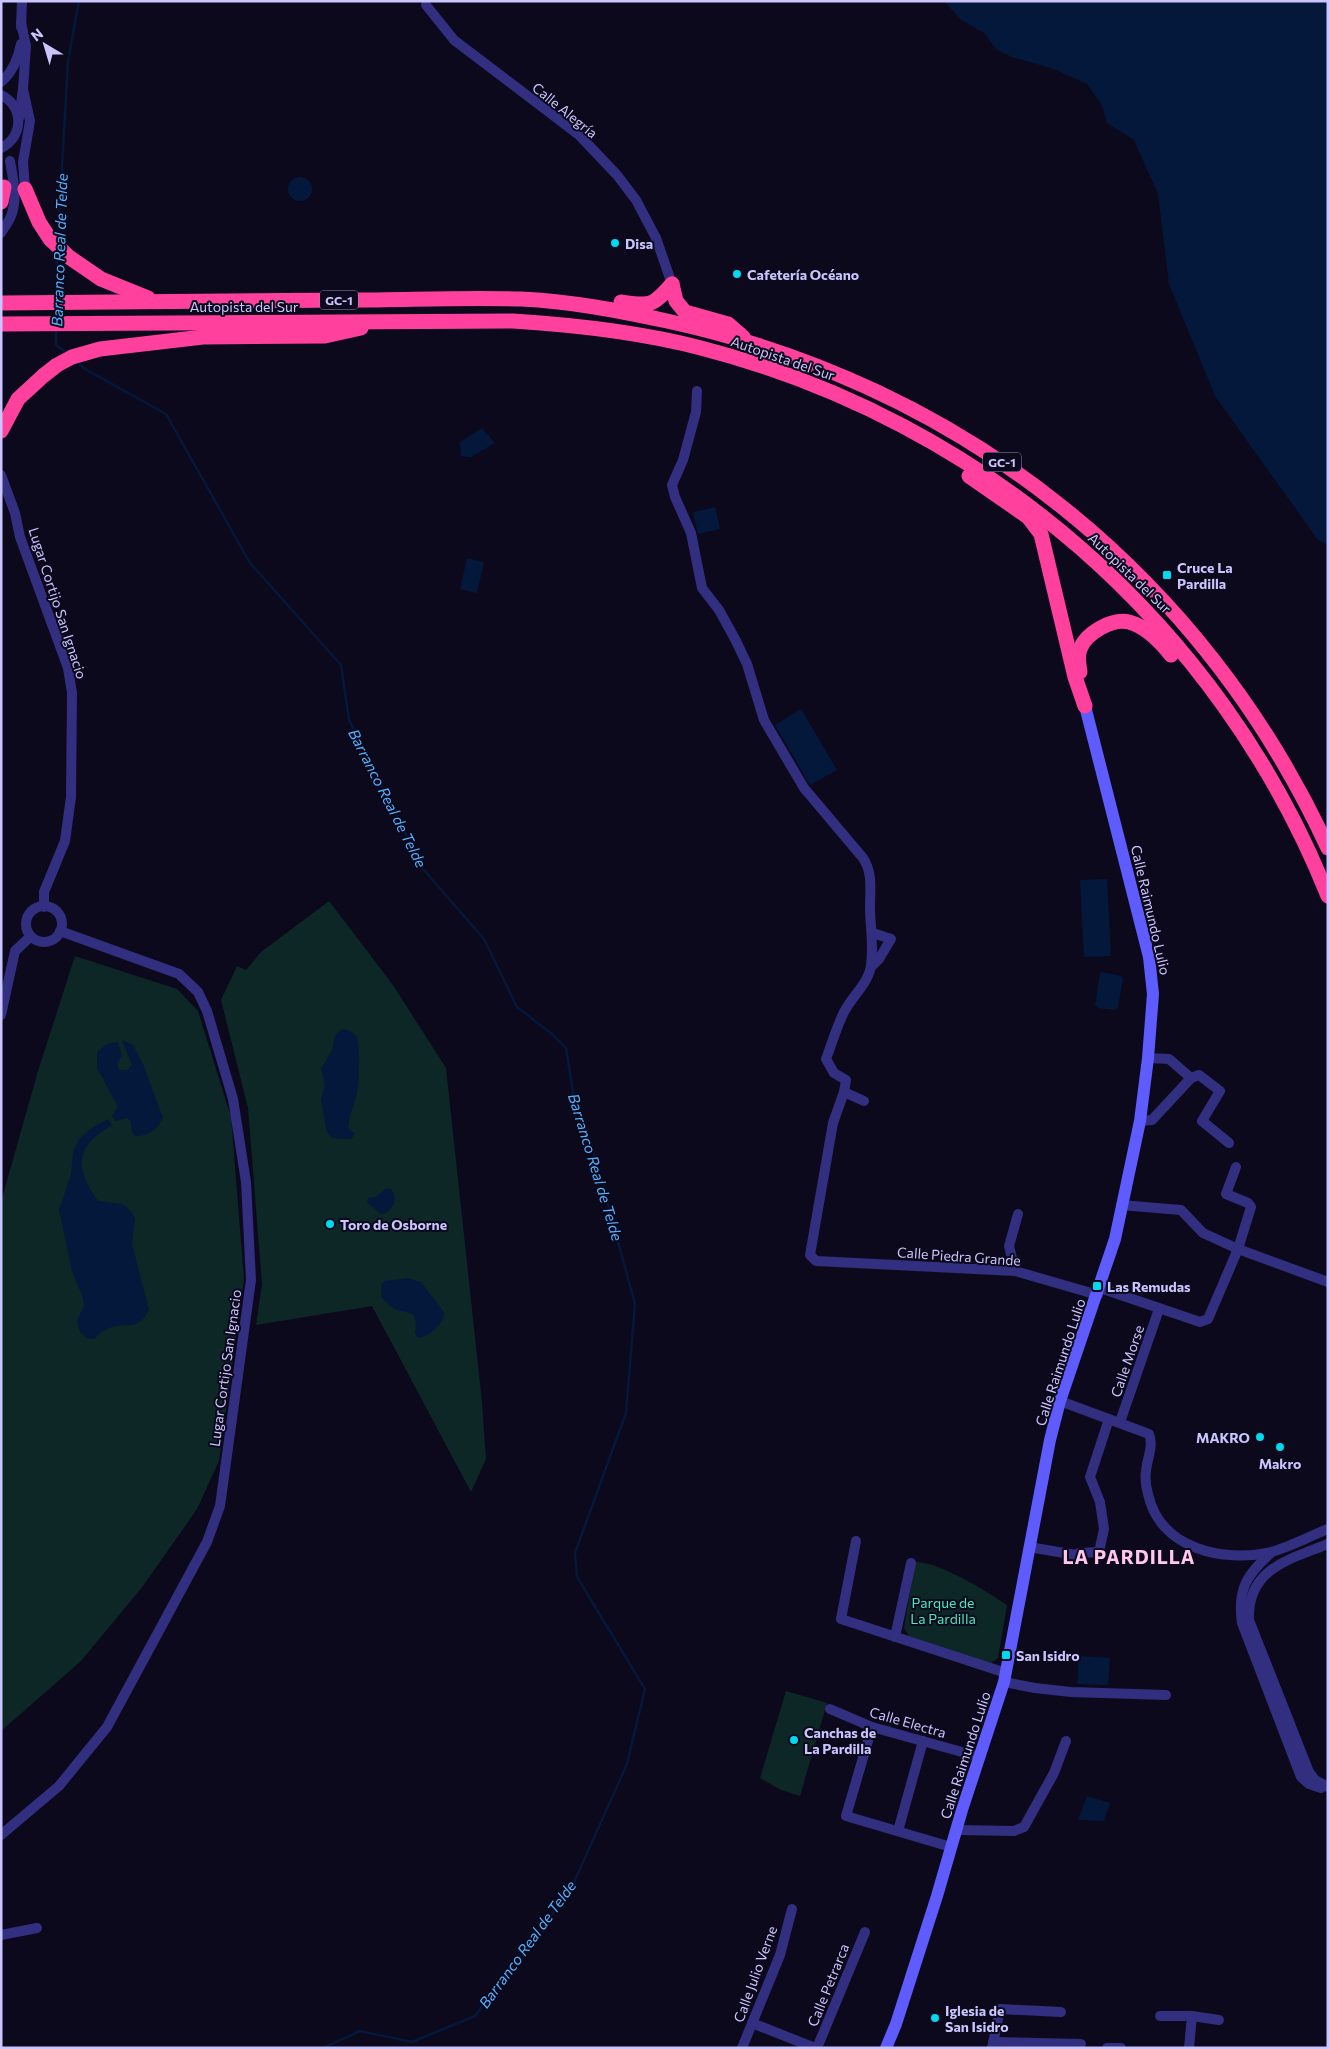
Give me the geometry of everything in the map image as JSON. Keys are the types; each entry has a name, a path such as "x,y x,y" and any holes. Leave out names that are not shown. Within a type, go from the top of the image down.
{"highway":[{"path":"27,195 39,222 50,239 69,257 101,279 154,300"},
{"path":"523,299 558,294 650,304 658,301 672,284"},
{"path":"672,284 676,301 685,312 728,324 747,341"},
{"name":"Autopista del Sur","path":"1,303 154,300 523,299 638,315 706,329 828,369 932,419 978,446 1080,521 1122,559 1177,615 1228,678 1282,760 1314,817 1328,848"},
{"name":"Autopista del Sur","path":"1,324 513,321 574,325 700,347 748,361 816,385 921,434 967,462 1019,498 1068,535 1162,627 1211,691 1266,770 1296,827 1327,895"},
{"path":"3,426 18,399 57,365 72,357 100,349 203,337 325,336 385,322"},
{"path":"921,434 945,460 1028,517 1037,527 1045,546 1064,636 1085,706"},
{"path":"1085,706 1078,664 1080,649 1092,634 1108,624 1127,622 1146,630 1160,641 1188,674 1211,691"}],"street":[{"path":"1,82 11,72 18,59 21,43 22,1"},
{"name":"Calle Alegría","path":"426,5 454,40 578,135 617,175 636,200 656,238 672,284"},
{"path":"1,148 10,143 19,128 26,46 21,22"},
{"path":"23,89 30,121 23,162 27,195"},
{"path":"1,95 13,103 19,118"},
{"path":"2,231 11,216 14,205 15,190 10,161 15,136"},
{"path":"10,161 27,195"},
{"path":"2,190 5,216 2,231"},
{"path":"698,391 696,412 683,460 672,485 675,497 691,533 702,588 719,610 735,639 746,664 764,720 804,788 868,865 873,933 871,967"},
{"name":"Lugar Cortijo San Ignacio","path":"1,475 15,513 20,537 68,668 72,693 71,797 65,841 44,892 44,906"},
{"name":"Lugar Cortijo San Ignacio","path":"1,499 15,513"},
{"name":"Calle Raimundo Lulio","path":"890,2046 1005,1678 1029,1548 1060,1401 1099,1292 1115,1239 1140,1121 1148,1058 1153,994 1149,957 1085,706"},
{"path":"44,906 51,908 60,918 62,924 60,931 57,937 43,942 36,941 27,932 26,920 33,910 44,906"},
{"name":"Lugar Cortijo San Ignacio","path":"1,1835 59,1786 107,1728 207,1542 220,1506 252,1280 246,1182 234,1099 207,1011 198,992 179,974 60,931"},
{"path":"864,1101 844,1092 846,1080 834,1073 826,1059 844,1011 860,991 871,967 879,959 891,939 873,933"},
{"path":"1,1015 15,951 30,937"},
{"path":"1148,1058 1169,1059 1191,1078"},
{"path":"1140,1121 1152,1120 1191,1078 1199,1075 1220,1091 1202,1121 1229,1143"},
{"name":"Calle Piedra Grande","path":"844,1092 831,1132 810,1255 816,1261 1015,1272 1099,1292 1204,1322 1208,1318 1238,1249"},
{"path":"1236,1167 1226,1194 1248,1202 1251,1208 1238,1249"},
{"path":"1121,1205 1181,1210 1203,1233 1238,1249 1328,1282"},
{"path":"1015,1272 1009,1246 1018,1214"},
{"name":"Calle Morse","path":"1120,1422 1159,1309"},
{"path":"1060,1401 1149,1434 1151,1439 1145,1472 1148,1494 1156,1514 1170,1533 1185,1543 1222,1555 1245,1556 1273,1551 1328,1529"},
{"path":"1029,1548 1076,1555 1079,1552 1099,1552 1104,1529 1100,1502 1090,1477 1109,1419"},
{"path":"856,1541 841,1619 1005,1678 1071,1692 1166,1695"},
{"path":"1328,1544 1277,1565 1269,1571 1261,1578 1253,1590 1248,1605 1249,1620 1309,1772 1315,1780 1328,1787"},
{"path":"1273,1551 1252,1572 1244,1587 1239,1605 1242,1623 1302,1777 1309,1784 1328,1792"},
{"path":"895,1637 911,1563"},
{"name":"Calle Electra","path":"830,1709 872,1727 980,1757"},
{"path":"872,1727 846,1816 951,1847"},
{"path":"898,1831 923,1741"},
{"path":"957,1830 1014,1831 1024,1827 1054,1773 1066,1741"},
{"name":"Calle Julio Verne","path":"742,2048 780,1955 792,1910"},
{"path":"1,1935 37,1928"},
{"name":"Calle Petrarca","path":"816,2048 865,1932"},
{"path":"1061,2012 1000,2010 992,2045 1081,2044"},
{"path":"1160,2016 1192,2016 1219,2020"},
{"path":"1189,2048 1192,2016"},
{"path":"752,2023 816,2048"},
{"path":"1107,2048 1121,2048"}],"green space":[{"path":"329,901 393,985 446,1068 482,1402 486,1459 471,1492 372,1306 256,1325 262,1284 248,1108 221,1000 237,966 246,970 261,952"},
{"path":"75,956 177,989 198,1011 231,1117 244,1279 219,1461 197,1509 143,1586 81,1661 1,1731 1,1202 38,1071"},
{"name":"Parque de La Pardilla","path":"915,1562 925,1563 950,1572 1007,1605 998,1658 991,1663 909,1636 904,1628"},
{"name":"Canchas de La Pardilla","path":"786,1691 827,1703 800,1796 781,1790 760,1778"}],"water":[{"path":"944,1 1328,1 1328,545 1318,540 1215,396 1169,284 1158,194 1134,140 1107,123 1102,105 1087,84 1054,69 1012,57 997,50 984,33 960,19"},
{"path":"300,177 308,181 312,189 308,197 300,201 292,197 288,189 292,181"},
{"path":"482,428 495,443 471,457 461,456 460,442"},
{"path":"715,507 720,529 698,534 693,512"},
{"path":"467,558 484,562 477,593 460,589"},
{"path":"801,709 837,770 810,785 775,725"},
{"path":"1107,879 1111,956 1084,957 1080,880"},
{"path":"1100,973 1121,976 1123,979 1118,1007 1115,1010 1098,1008 1095,1005"},
{"path":"342,1029 350,1031 356,1036 359,1047 358,1089 348,1127 355,1134 351,1139 332,1138 327,1132 321,1100 325,1085 321,1069 332,1050 335,1035"},
{"path":"122,1040 133,1045 143,1064 163,1118 155,1129 145,1135 135,1136 132,1132 131,1122 127,1118 116,1121 112,1116 118,1107 97,1068 97,1052 107,1044 118,1042 122,1056 117,1063 119,1070 127,1070 132,1065"},
{"path":"108,1119 112,1125 91,1141 82,1158 82,1168 90,1189 98,1201 122,1204 131,1211 135,1219 132,1244 149,1310 140,1322 107,1329 94,1339 86,1338 79,1330 77,1320 84,1306 83,1298 72,1271 59,1210 71,1174 73,1152 78,1140 90,1129"},
{"path":"386,1188 391,1189 395,1201 392,1207 382,1215 367,1202 368,1198 376,1197"},
{"path":"408,1278 421,1282 444,1312 442,1321 436,1329 418,1338 415,1333 416,1321 413,1314 394,1309 382,1298 381,1284 384,1281"},
{"path":"1079,1656 1110,1658 1108,1685 1077,1684"},
{"path":"1087,1796 1110,1803 1104,1821 1078,1820"}],"waterway":[{"name":"Barranco Real de Telde","path":"58,239 68,61 79,1"},
{"name":"Barranco Real de Telde","path":"56,297 57,252"},
{"name":"Barranco Real de Telde","path":"56,307 56,319"},
{"name":"Barranco Real de Telde","path":"56,330 56,345 68,354"},
{"name":"Barranco Real de Telde","path":"78,362 85,369 166,414 250,563 341,665 349,720 423,869 484,939 517,1007 552,1034 566,1048 575,1105 591,1143 635,1304 626,1413 575,1553 577,1577 645,1689 627,1764 571,1889 475,2016 412,2042 360,2031 323,2048"}],"place":[{"name":"Disa","path":"615,243"},
{"name":"Cafetería Océano","path":"737,274"},
{"name":"Cruce La Pardilla","path":"1167,575"},
{"name":"Toro de Osborne","path":"330,1224"},
{"name":"Las Remudas","path":"1097,1286"},
{"name":"MAKRO","path":"1260,1437"},
{"name":"Makro","path":"1280,1447"},
{"name":"San Isidro","path":"1006,1655"},
{"name":"Canchas de La Pardilla","path":"794,1740"},
{"name":"Iglesia de San Isidro","path":"935,2018"}],"district":[{"name":"LA PARDILLA","path":"1129,1556"}]}
